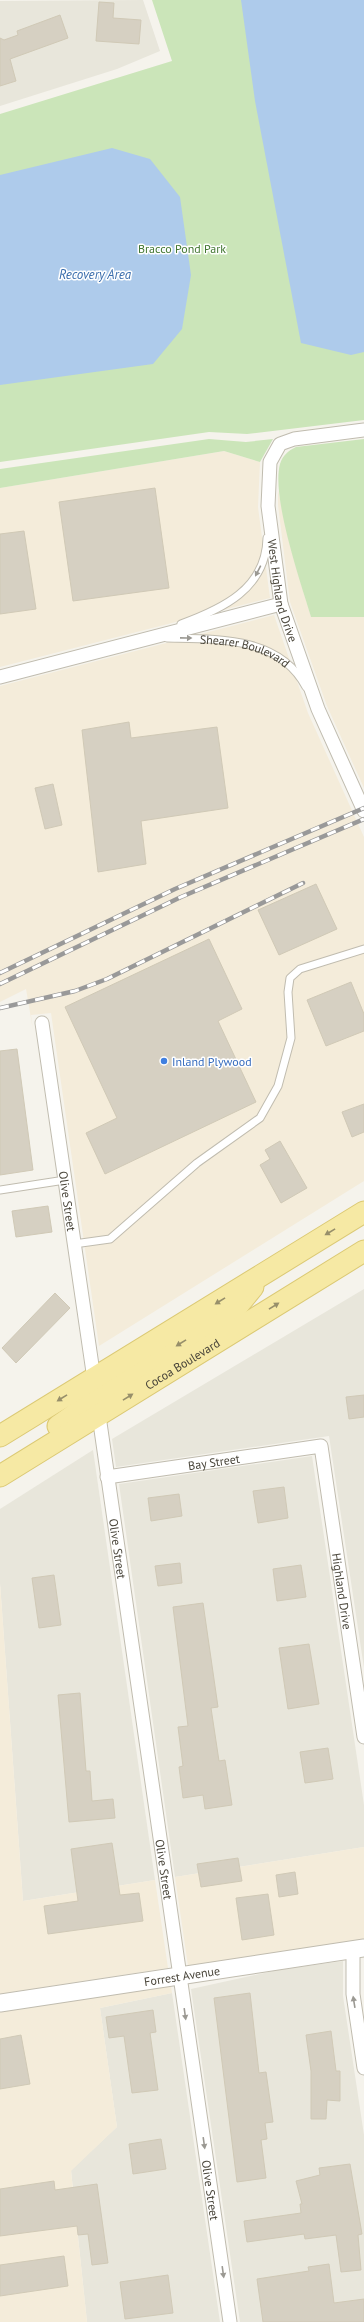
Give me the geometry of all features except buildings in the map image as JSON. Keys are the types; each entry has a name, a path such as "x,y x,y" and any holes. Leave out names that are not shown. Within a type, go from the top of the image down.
{"main road":[{"path":"0,1436 364,1212"},
{"name":"Cocoa Boulevard","path":"0,1476 364,1251"},
{"path":"99,1416 102,1401 118,1383 235,1309 264,1274"},
{"path":"0,1462 79,1412 90,1396 94,1379"}],"street":[{"name":"West Highland Drive","path":"364,430 294,439 280,444 270,462 268,506 281,604 318,709 364,811"},
{"name":"Shearer Boulevard","path":"0,677 147,637 281,604"},
{"name":"Olive Street","path":"42,1023 94,1379"},
{"name":"Olive Street","path":"99,1416 230,2322"},
{"name":"Bay Street","path":"107,1477 320,1446"},
{"name":"Highland Drive","path":"320,1446 364,1737"},
{"name":"Forrest Avenue","path":"0,2003 359,1949"},
{"path":"359,1949 353,1994 364,2068"}],"lane":[{"name":"Shearer Boulevard","path":"147,637 193,620 231,601 248,588 260,570 267,548 268,506"},
{"name":"Shearer Boulevard","path":"147,637 225,639 260,646 288,663 304,682 318,709"},
{"path":"74,1244 110,1239 198,1163 260,1118 278,1086 291,1038 288,992 290,978 300,969 364,949"},
{"path":"0,1190 65,1180"}],"shaded area":[{"path":"143,0 160,51 117,69 0,106 0,1"},
{"path":"224,451 260,462 258,507 270,598 0,667 0,488"},
{"path":"278,490 291,549 311,617 364,617 364,788 327,706 290,602 278,505"},
{"path":"274,615 308,713 364,837 364,1181 99,1346 51,1013 31,1015 33,1030 26,989 0,1002 0,686"},
{"path":"364,1289 364,1668 329,1436 116,1467 112,1439"},
{"path":"93,1450 155,1880 23,1901 0,1583 0,1509"},
{"path":"312,1456 364,1805 364,1847 175,1877 119,1484"},
{"path":"0,1583 23,1901 155,1880 168,1968 0,1994"},
{"path":"364,1847 364,1939 188,1966 175,1877"},
{"path":"343,1961 343,1996 364,2135 364,2322 240,2322 191,1989 278,1970"},
{"path":"171,1986 172,1993 100,2008 117,2127 71,2171 87,2322 0,2322 0,2012"},
{"path":"172,1993 220,2322 87,2322 71,2170 117,2127 100,2008"}],"green space":[{"name":"Bracco Pond Park","path":"152,0 364,0 364,420 247,434 209,432 0,462 0,114 172,61"},
{"path":"209,439 246,442 273,439 260,462 224,451 0,488 0,469"},
{"path":"364,439 364,617 311,617 294,562 283,518 278,479 280,464 286,454 296,447"}],"water":[{"path":"241,0 364,0 364,352 351,355 301,343 255,101"},
{"name":"Recovery Area","path":"112,148 150,159 180,197 191,275 182,329 153,364 0,385 0,175"}],"railway":[{"path":"0,973 175,889 364,808"},
{"path":"0,984 181,897 364,819"},
{"path":"0,1008 75,991 107,979 303,883"}],"place":[{"name":"Inland Plywood","path":"164,1061"}]}
